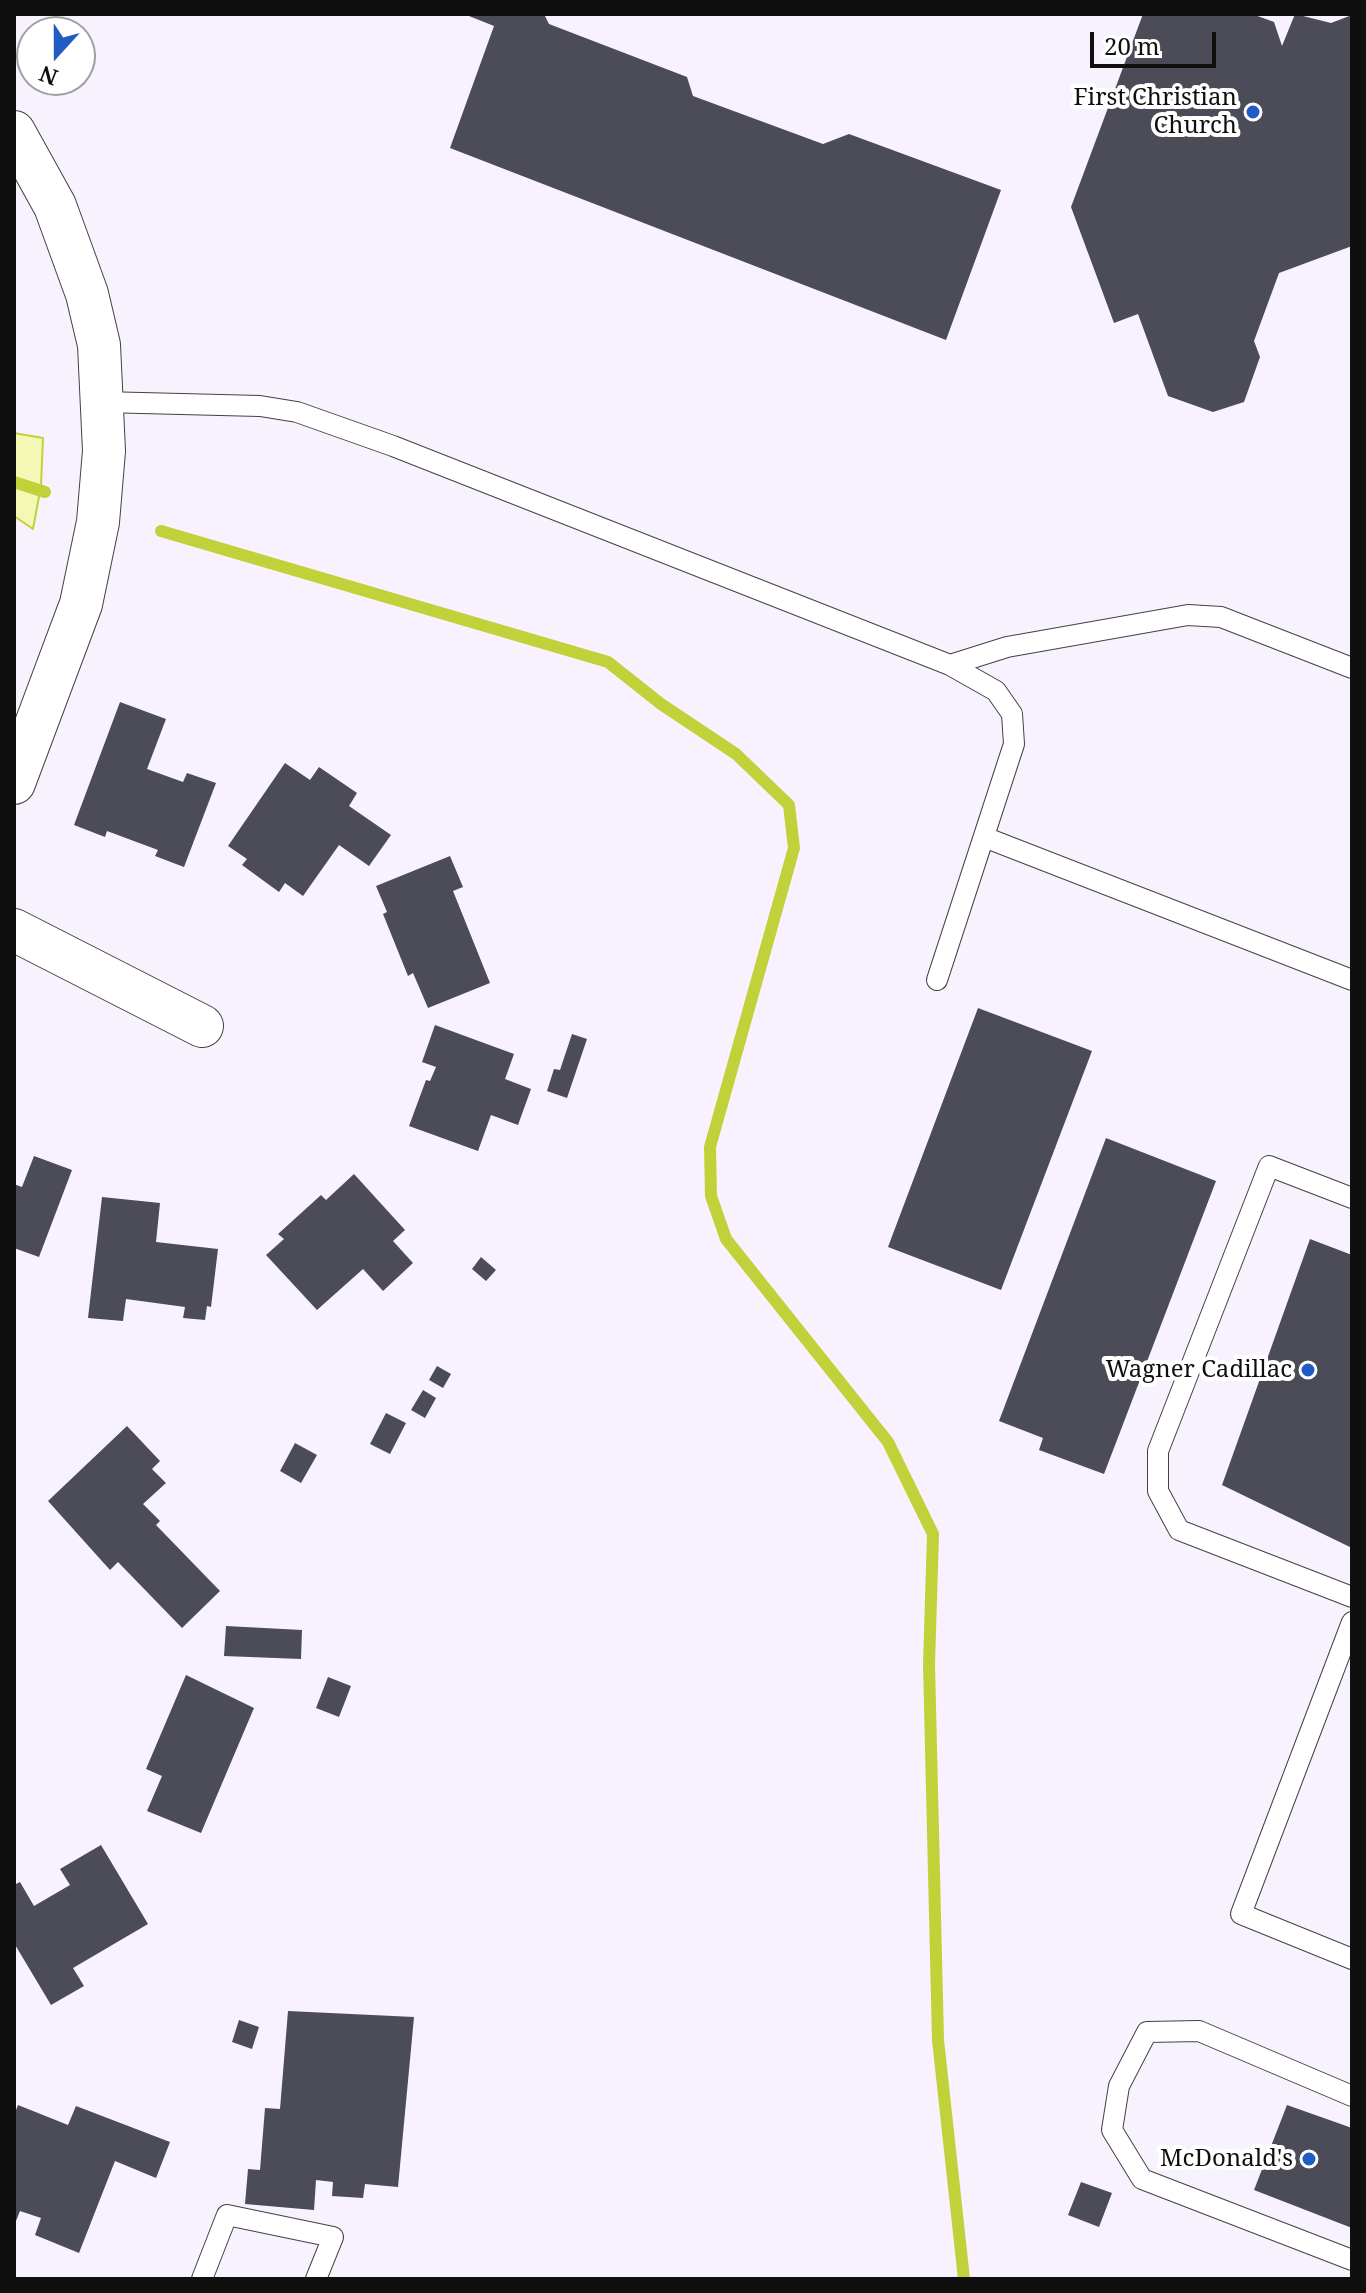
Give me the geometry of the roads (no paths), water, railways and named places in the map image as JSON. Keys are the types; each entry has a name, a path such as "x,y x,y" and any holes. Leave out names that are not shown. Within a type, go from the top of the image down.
{"street":[{"path":"14,132 37,170 71,243 99,345 102,402 102,478 88,578 64,655 14,783"},
{"path":"14,930 202,1026"}],"lane":[{"path":"102,402 260,406 297,412 393,446 950,665 996,691 1012,714 1014,744 937,980"},
{"path":"950,665 1007,647 1188,615 1221,617 1352,668"},
{"path":"984,837 1352,980"},
{"path":"1352,1198 1269,1166 1158,1451 1158,1491 1179,1530 1352,1597"},
{"path":"1352,1622 1241,1914 1352,1959"},
{"path":"1352,2096 1199,2031 1147,2032 1119,2086 1112,2130 1142,2179 1352,2260"},
{"path":"202,2279 227,2215 333,2237 316,2279"}],"waterway":[{"path":"14,482 45,492"},
{"path":"161,531 608,662 661,704 736,754 789,805 794,848 710,1147 711,1196 726,1239 888,1442 933,1534 929,1664 938,2040 964,2279"}],"place":[{"name":"First Christian Church","path":"1253,112"},
{"name":"Wagner Cadillac","path":"1308,1370"},
{"name":"McDonald's","path":"1309,2159"}]}
